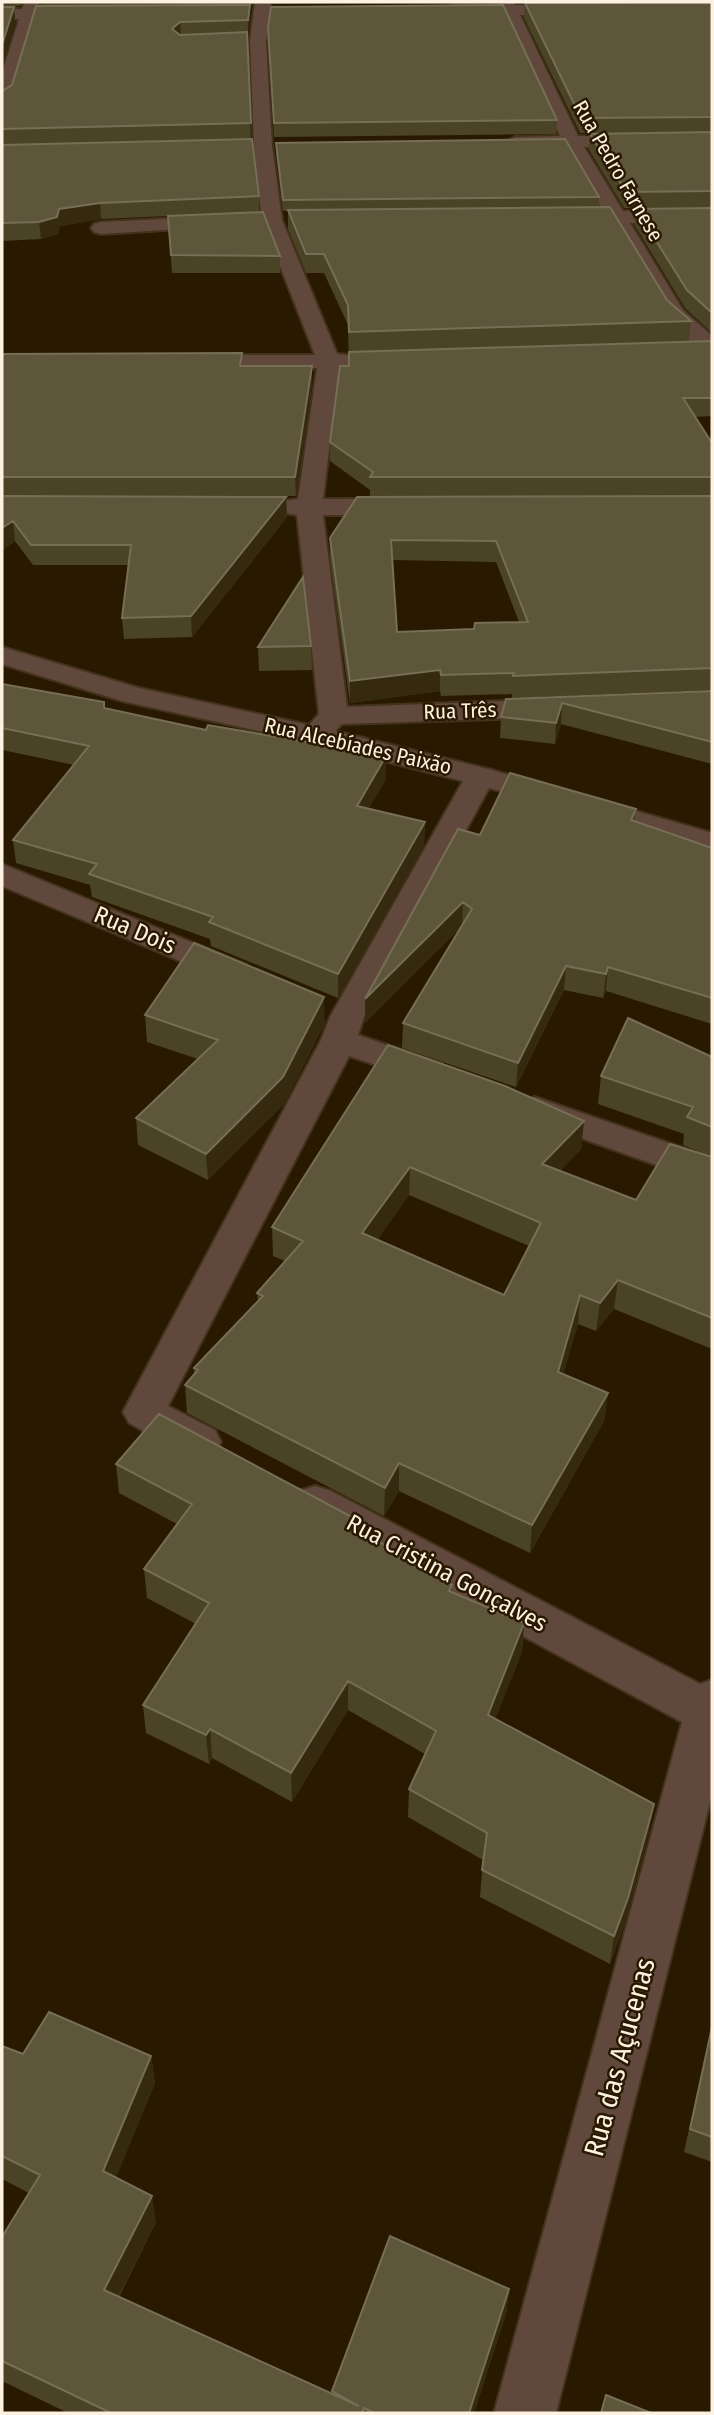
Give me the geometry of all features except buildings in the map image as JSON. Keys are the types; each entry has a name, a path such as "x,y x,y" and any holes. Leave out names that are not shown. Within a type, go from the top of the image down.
{"street":[{"path":"441,10 508,6 591,10"},
{"name":"Rua Pedro Farnese","path":"508,6 571,141 675,314 712,348"},
{"path":"2,100 30,8"},
{"path":"2,14 30,8 97,13"},
{"path":"263,9 258,41 262,146 258,221 329,362 309,507 325,726"},
{"path":"491,143 712,140"},
{"path":"548,218 712,216"},
{"path":"101,228 300,220"},
{"path":"675,314 700,313"},
{"path":"685,351 712,348"},
{"path":"165,362 370,360"},
{"path":"253,507 420,507"},
{"name":"Rua Alcebíades Paixão","path":"2,655 132,695 325,726 481,776 712,843"},
{"name":"Rua Três","path":"325,726 577,707"},
{"path":"230,1458 144,1412 336,1021 481,776"},
{"name":"Rua Dois","path":"2,874 270,986"},
{"path":"336,1021 454,1081"},
{"path":"506,1099 712,1172"},
{"name":"Rua Cristina Gonçalves","path":"279,1484 711,1709"},
{"name":"Rua das Açucenas","path":"525,2413 711,1709"}]}
